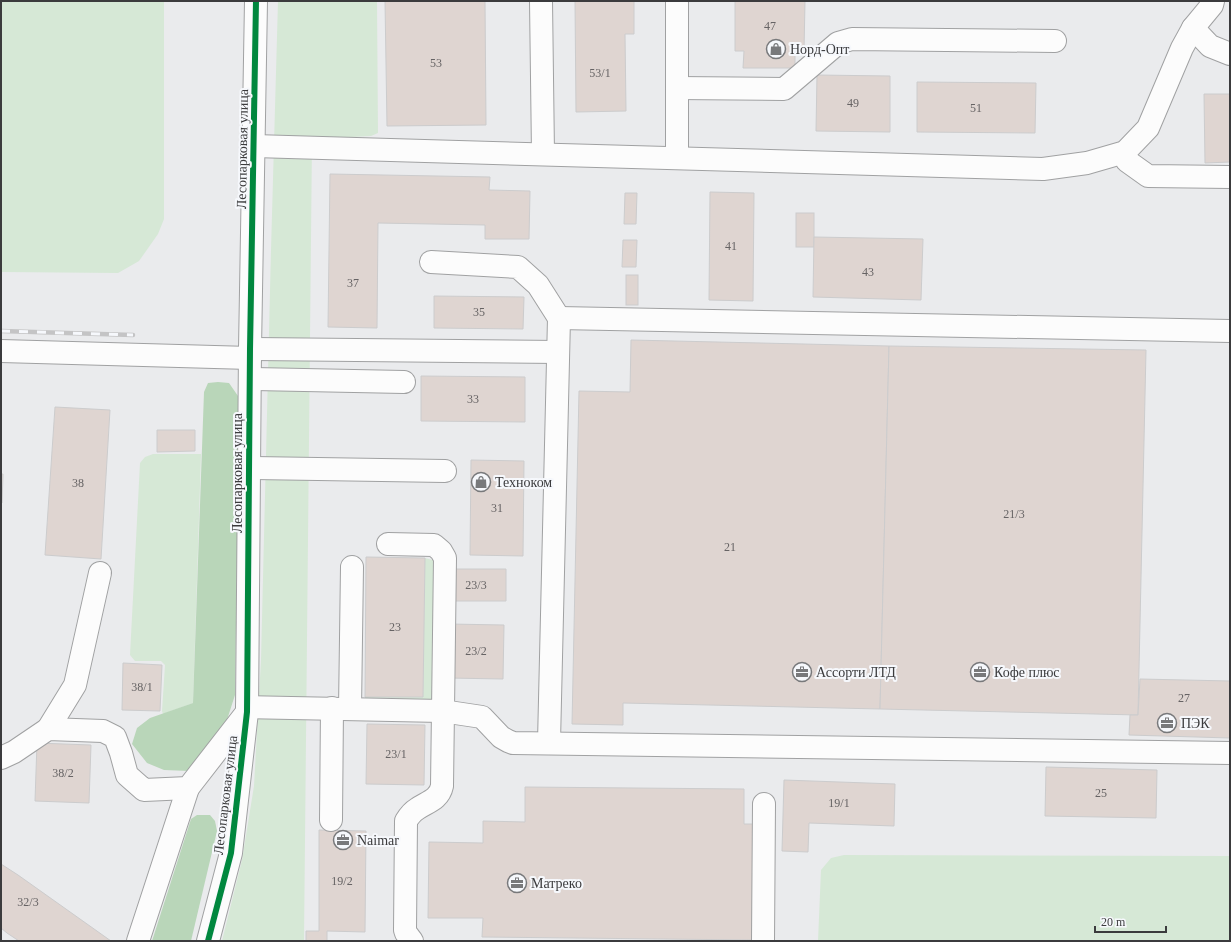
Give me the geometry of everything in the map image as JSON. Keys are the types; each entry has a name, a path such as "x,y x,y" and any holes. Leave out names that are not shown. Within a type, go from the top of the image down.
{"street":[{"name":"Лесопарковая улица","path":"208,941 231,853 247,710 250,362 256,1"},
{"path":"541,1 543,154"},
{"path":"677,1 677,158"},
{"path":"254,146 1042,169 1087,163 1125,152 1148,128 1182,48 1193,28 1212,5 1213,1"},
{"path":"1193,28 1210,46 1230,54"},
{"path":"678,88 784,89 838,43 852,39 1055,41"},
{"path":"1125,152 1127,161 1148,176 1230,178"},
{"path":"431,262 518,267 538,285 559,318 549,742"},
{"path":"559,318 1230,331"},
{"path":"1,351 250,362 558,352"},
{"path":"250,362 404,382"},
{"path":"249,468 444,471"},
{"path":"388,544 434,545 444,554 445,558 441,790 439,795 415,810 406,821 405,930 406,934 412,941"},
{"path":"331,820 352,567"},
{"path":"1,758 14,752 48,729 74,685 100,573"},
{"path":"138,941 188,788 247,710 341,709 442,711 482,718 501,737 513,742 1230,753"},
{"path":"48,729 103,731 115,737 121,752 127,775 144,790 188,788"},
{"path":"763,941 764,804"}],"green space":[{"path":"1,1 164,1 164,219 158,234 139,261 118,273 1,272"},
{"path":"278,1 377,1 378,133 371,136 312,139 304,941 222,941 242,860 254,786 261,660"},
{"path":"208,383 229,383 238,396 239,411 235,695 226,723 189,771 164,770 147,763 132,744 137,728 150,718 193,703 204,392"},
{"path":"153,454 201,454 193,703 163,714 165,665 161,661 135,661 130,655 140,463 145,457"},
{"path":"425,558 436,561 435,697 432,701 365,699 365,697 423,697"},
{"path":"197,815 210,815 215,821 217,831 191,941 152,941 191,819"},
{"path":"844,855 1230,856 1230,941 818,941 821,870 831,858"}],"building":[{"path":"385,1 485,1 486,125 387,126"},
{"path":"575,1 634,1 634,34 625,34 626,111 576,112"},
{"path":"735,1 805,1 804,51 795,51 795,68 743,68 744,51 735,51"},
{"path":"817,75 890,76 890,132 816,131"},
{"path":"917,82 1036,83 1035,133 917,132"},
{"path":"1204,94 1230,94 1230,162 1205,163"},
{"path":"330,174 490,177 489,190 530,191 529,239 485,239 485,225 378,223 377,328 328,327"},
{"path":"710,192 754,193 753,301 709,300"},
{"path":"625,193 637,193 636,224 624,224"},
{"path":"796,213 814,213 814,247 796,247"},
{"path":"814,237 923,239 921,300 813,297"},
{"path":"623,240 637,240 636,267 622,267"},
{"path":"626,275 638,275 638,305 626,305"},
{"path":"434,296 524,297 523,329 434,328"},
{"path":"631,340 889,346 880,709 623,703 623,725 572,724 579,391 630,392"},
{"path":"889,346 1146,350 1138,715 880,709"},
{"path":"421,376 525,377 525,422 421,421"},
{"path":"55,407 110,410 101,559 45,555"},
{"path":"157,430 195,430 195,451 157,452"},
{"path":"471,460 524,461 523,556 470,555"},
{"path":"1,474 3,474 2,503 1,503"},
{"path":"366,557 425,558 423,697 365,697"},
{"path":"447,569 506,569 506,601 446,601"},
{"path":"449,624 504,625 503,679 448,678"},
{"path":"123,663 162,665 160,711 122,710"},
{"path":"1140,679 1230,681 1230,738 1129,735 1130,715 1138,715"},
{"path":"367,724 425,725 424,785 366,784"},
{"path":"37,743 91,745 89,803 35,801"},
{"path":"1046,767 1157,770 1156,818 1045,816"},
{"path":"784,780 895,784 894,826 809,823 808,852 782,851"},
{"path":"525,787 744,789 744,824 754,824 753,940 482,937 483,918 428,918 429,842 483,843 483,821 525,822"},
{"path":"319,830 366,831 365,932 327,931 327,941 306,941 306,931 319,931"},
{"path":"1,864 111,941 19,941 7,933 1,928"}],"railway":[{"path":"1,331 133,335"}],"cycle path":[{"path":"208,941 231,853 247,712 250,349 256,1"}],"place":[{"name":"Норд-Опт","path":"776,49"},
{"name":"Техноком","path":"481,482"},
{"name":"Ассорти ЛТД","path":"802,672"},
{"name":"Кофе плюс","path":"980,672"},
{"name":"ПЭК","path":"1167,723"},
{"name":"Naimar","path":"343,840"},
{"name":"Матреко","path":"517,883"}]}
